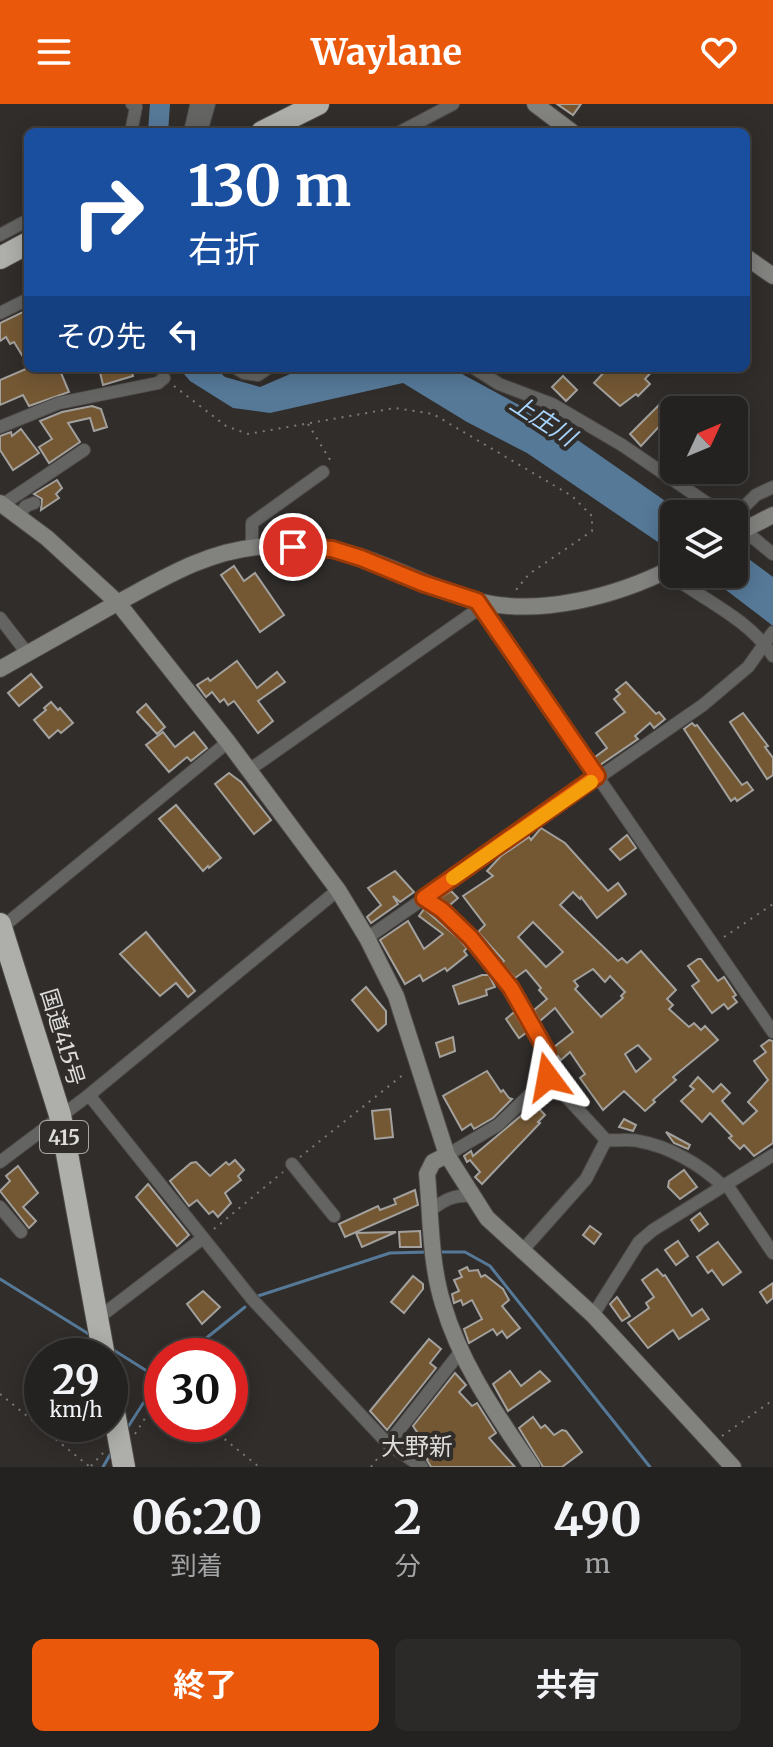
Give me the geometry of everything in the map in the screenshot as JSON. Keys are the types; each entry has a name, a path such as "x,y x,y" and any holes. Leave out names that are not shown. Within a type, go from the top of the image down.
{"highway":[{"path":"255,128 295,104"},
{"path":"258,128 318,104"},
{"path":"0,258 24,245"},
{"path":"0,268 24,256"},
{"name":"国道415号","path":"1,927 60,1115 101,1338"}],"street":[{"path":"191,128 196,106 201,104"},
{"path":"202,128 209,104"},
{"path":"408,128 453,104"},
{"path":"535,104 567,128"},
{"path":"132,128 135,105"},
{"path":"0,235 24,222"},
{"path":"750,260 773,276"},
{"path":"0,313 24,301"},
{"path":"242,372 258,375 262,372"},
{"path":"480,372 499,384 552,404 622,445 703,500"},
{"path":"0,427 59,403 158,383 164,378"},
{"path":"84,450 1,504 47,538 118,603 228,742 338,890 367,938 396,996 447,1155 487,1218 593,1315 733,1467"},
{"path":"252,548 252,523 323,472"},
{"path":"748,507 756,495 773,487"},
{"path":"18,516 26,506 34,503"},
{"path":"748,522 773,515"},
{"path":"748,535 773,554"},
{"path":"0,669 173,571 232,551 252,548 332,549 479,604 522,606 591,599 622,591 660,574"},
{"path":"695,588 738,620 764,643 773,656"},
{"path":"249,770 479,604"},
{"path":"479,604 773,1032"},
{"path":"0,618 27,653"},
{"path":"367,938 703,705 748,667 773,632"},
{"path":"1,927 228,742"},
{"path":"0,1162 89,1095 338,890"},
{"path":"424,898 442,910 471,938 511,988 547,1052 548,1077 606,1140 638,1141 667,1150 704,1168 725,1185 773,1253"},
{"path":"532,1467 480,1391 442,1302 427,1174 433,1162 498,1125 548,1077"},
{"path":"89,1095 252,1299 388,1444 422,1467"},
{"path":"521,1252 586,1179 606,1140"},
{"path":"593,1315 639,1242 653,1230 773,1155"},
{"path":"292,1164 334,1216"},
{"path":"431,1210 447,1199 472,1196"},
{"path":"0,1207 21,1232"},
{"path":"97,1319 203,1238"},
{"path":"388,1444 461,1351"}],"path":[{"path":"164,378 226,426 248,434 395,408 433,414 572,496 592,516 592,531 529,574 516,590 522,606"},
{"path":"308,423 332,460 330,467 323,472"},
{"path":"713,945 773,904"},
{"path":"203,1238 387,1086 418,1064"},
{"path":"0,1394 90,1467"},
{"path":"711,1443 773,1400"},
{"path":"122,1456 144,1419"},
{"path":"228,1442 259,1467"},
{"path":"371,1467 388,1444"}],"water":[{"path":"182,372 219,372 225,377 260,387 295,372 458,372 556,425 664,500 660,500 660,543 527,453 467,422 403,383 270,413 233,408 190,381"},
{"path":"748,558 773,577 773,626 723,588 748,588"}],"building":[{"path":"557,104 581,104 573,115"},
{"path":"24,311 24,358 14,342 10,344 6,337 0,341 0,323"},
{"path":"24,370 61,372 69,392 29,406 23,395 0,405 0,380"},
{"path":"100,372 132,372 133,376 103,385"},
{"path":"604,372 651,372 645,379 650,384 638,396 636,394 620,406 594,383"},
{"path":"563,376 577,390 566,401 552,387"},
{"path":"660,404 660,426 641,446 630,434"},
{"path":"92,406 101,409 107,427 94,431 90,418 68,423 80,442 49,463 39,447 52,439 40,421 62,412"},
{"path":"21,429 39,453 13,470 0,450 0,436 11,432 12,436"},
{"path":"57,480 62,488 56,494 59,498 41,510 42,499 34,494"},
{"path":"234,566 244,581 255,573 284,615 260,632 221,575"},
{"path":"237,661 257,688 277,672 285,682 258,701 273,721 258,733 234,701 228,705 224,699 220,702 212,692 206,697 197,685 208,678 210,681"},
{"path":"31,674 42,687 19,706 8,693"},
{"path":"626,682 656,714 659,712 665,719 654,728 650,723 635,736 638,739 600,765 595,757 607,748 596,733 625,712 614,699 620,694 616,690"},
{"path":"51,702 73,723 49,738 34,720"},
{"path":"146,704 165,727 157,734 137,712"},
{"path":"743,713 768,746 765,747 773,758 773,775 767,779 730,722"},
{"path":"692,723 697,725 742,785 747,782 753,790 737,801 735,798 731,801 684,729"},
{"path":"163,732 175,747 194,732 207,748 191,761 187,757 169,772 146,745"},
{"path":"229,773 241,782 271,820 254,834 215,784"},
{"path":"176,805 221,858 203,871 159,819"},
{"path":"541,828 565,843 608,891 618,883 626,894 597,918 581,897 573,892 560,905 618,961 622,958 627,963 641,951 676,990 667,999 673,1005 669,1009 689,1027 694,1023 701,1030 705,1026 718,1040 673,1077 676,1080 645,1111 624,1091 603,1110 580,1078 585,1074 570,1052 561,1060 558,1056 556,1058 554,1047 573,1032 555,1008 540,1021 534,1010 547,999 539,990 541,988 526,970 515,978 478,932 485,925 463,896 493,876 487,871 501,856 529,837 531,840","holes":["533,922 563,952 546,967 518,937","593,969 605,982 610,976 625,992 621,996 623,998 601,1017 575,989 578,986 574,981","638,1045 651,1059 636,1072 625,1054"]},
{"path":"627,835 636,848 620,860 610,849"},
{"path":"395,871 414,892 400,902 393,896 398,904 371,923 367,917 381,905 368,888"},
{"path":"451,891 458,898 450,905 440,898"},
{"path":"424,909 459,939 467,948 464,951 467,955 447,971 445,968 423,981 420,975 405,984 380,940 408,921 424,949 443,934 419,916"},
{"path":"146,932 195,991 188,997 176,983 160,996 120,954"},
{"path":"698,959 718,981 724,977 736,995 733,997 737,1002 728,1009 724,1004 712,1013 692,986 699,981 688,966"},
{"path":"489,975 495,987 486,990 487,995 459,1004 453,986"},
{"path":"366,987 386,1011 386,1024 378,1031 352,1000"},
{"path":"514,1012 526,1033 519,1038 506,1019"},
{"path":"453,1037 455,1051 440,1057 436,1043"},
{"path":"769,1040 773,1041 773,1143 754,1156 744,1145 740,1149 710,1113 702,1122 681,1101 694,1089 690,1086 698,1077 713,1092 721,1084 730,1093 722,1101 743,1124 757,1111 748,1102 768,1080 754,1061 766,1052 761,1046"},
{"path":"487,1071 501,1092 503,1090 512,1099 493,1118 474,1129 471,1124 462,1130 443,1096"},
{"path":"535,1104 545,1115 540,1123 482,1184 475,1177 480,1172 464,1156 471,1151 473,1156"},
{"path":"390,1109 393,1137 375,1139 372,1111"},
{"path":"624,1119 636,1125 633,1131 619,1127"},
{"path":"666,1132 690,1145 688,1149 674,1143"},
{"path":"235,1160 244,1170 238,1176 241,1180 225,1193 231,1203 218,1217 213,1211 209,1214 197,1200 189,1206 170,1181 191,1163 196,1162 210,1176 226,1162 229,1165"},
{"path":"18,1166 38,1193 23,1207 36,1221 29,1228 0,1191 10,1181 6,1176"},
{"path":"684,1170 697,1187 680,1199 668,1187 669,1181"},
{"path":"148,1184 189,1235 177,1246 136,1197"},
{"path":"415,1190 418,1205 345,1237 339,1224 378,1206 380,1210 396,1204 394,1199"},
{"path":"700,1213 708,1224 699,1231 691,1220"},
{"path":"590,1226 601,1234 594,1244 583,1235"},
{"path":"420,1231 421,1247 400,1247 399,1232"},
{"path":"396,1232 362,1247 356,1233"},
{"path":"678,1241 688,1256 676,1265 665,1250"},
{"path":"718,1242 741,1272 723,1285 712,1270 708,1273 697,1257"},
{"path":"467,1267 469,1271 478,1270 481,1277 485,1275 503,1289 509,1300 502,1306 520,1328 507,1338 502,1331 497,1335 493,1329 469,1343 464,1329 482,1319 472,1300 463,1305 461,1300 454,1303 452,1294 459,1291 454,1280 462,1277 459,1271"},
{"path":"657,1269 665,1275 692,1316 702,1309 709,1319 679,1339 673,1330 648,1348 628,1323 649,1308 646,1303 654,1297 642,1280"},
{"path":"413,1276 423,1284 423,1289 404,1313 391,1302"},
{"path":"773,1283 773,1298 767,1303 760,1292"},
{"path":"203,1291 220,1307 202,1324 187,1304"},
{"path":"617,1297 630,1316 622,1321 610,1304"},
{"path":"429,1339 441,1349 430,1363 436,1368 387,1430 370,1411"},
{"path":"510,1371 521,1386 540,1371 550,1381 508,1411 493,1384"},
{"path":"455,1373 466,1385 459,1392 472,1406 477,1403 496,1433 489,1438 515,1467 431,1467 427,1460 431,1453 413,1426"},
{"path":"533,1417 541,1428 545,1425 554,1435 566,1431 582,1452 562,1467 543,1467 519,1428"}],"waterway":[{"name":"上庄川","path":"158,128 160,104"},
{"path":"258,1296 390,1253 428,1252"},
{"path":"439,1252 465,1252 490,1266 650,1467"},
{"path":"0,1279 92,1336"},
{"path":"206,1338 245,1307"},
{"path":"128,1359 144,1369"},
{"path":"128,1427 144,1402"},
{"path":"103,1467 111,1453"}],"slow traffic":[{"path":"453,878 591,782"}],"district":[{"name":"大野新","path":"417,1446"}],"route":[{"path":"293,547 332,549 477,601 597,776 424,898 442,910 471,938 511,988 547,1052 548,1077"}]}
